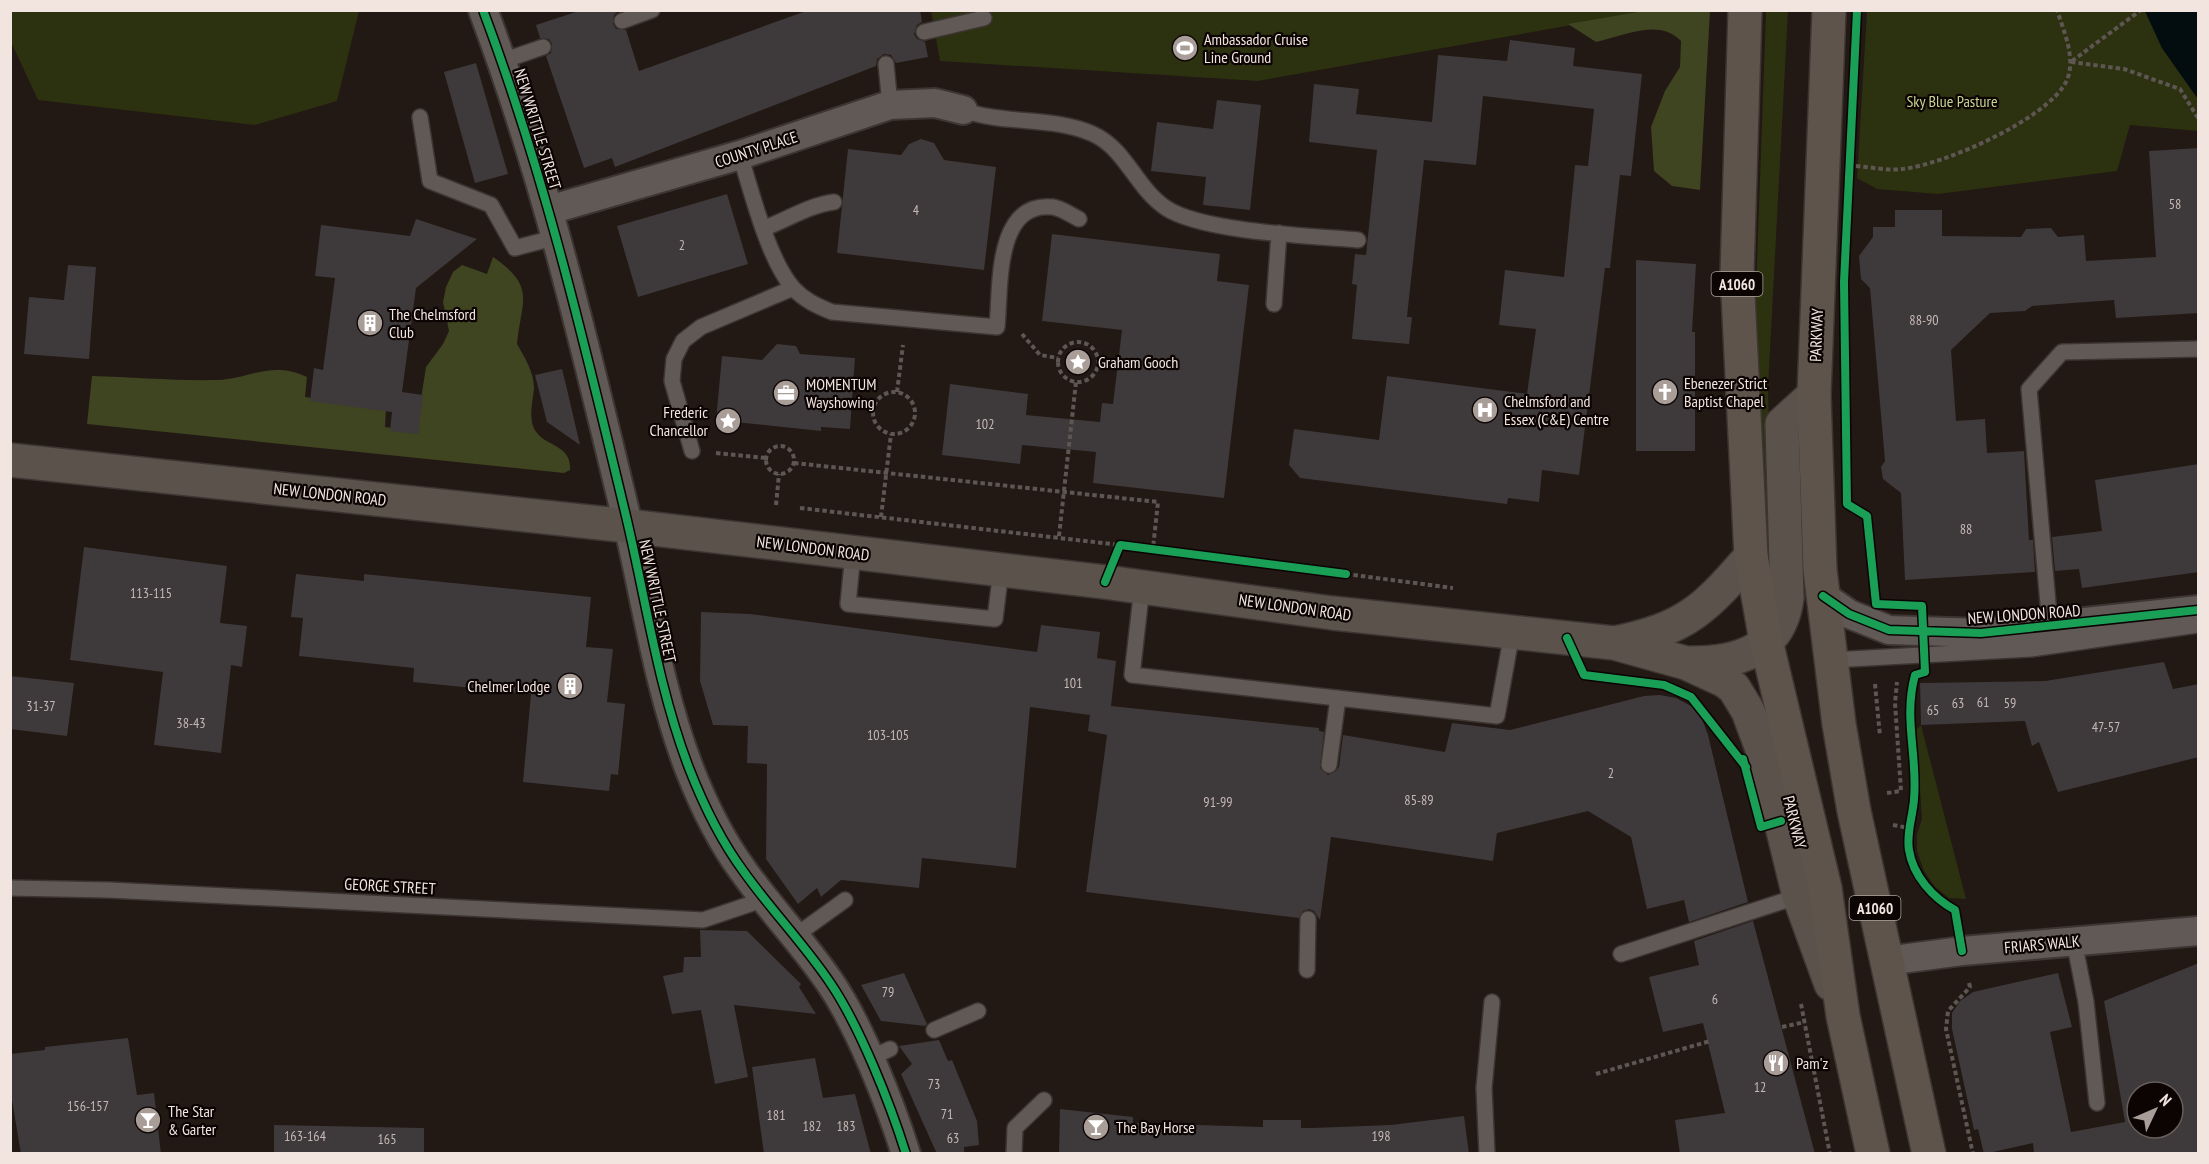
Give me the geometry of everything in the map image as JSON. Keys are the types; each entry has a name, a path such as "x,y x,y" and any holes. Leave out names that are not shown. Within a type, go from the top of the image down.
{"main road":[{"name":"PARKWAY","path":"1745,10 1737,274 1751,556 1766,641 1825,888 1843,1016 1873,1154"},
{"name":"PARKWAY","path":"1829,10 1814,395 1823,596 1839,724 1854,811 1929,1154"},
{"path":"1686,663 1735,660 1766,641 1781,624 1787,598 1782,424 1814,395"},
{"name":"NEW LONDON ROAD","path":"10,460 628,526 1105,582 1332,613 1614,643 1686,663"},
{"name":"NEW LONDON ROAD","path":"1614,643 1645,637 1697,613 1751,556"},
{"name":"PARKWAY","path":"1686,663 1725,681 1734,688 1748,711 1765,757 1799,896 1843,1016"}],"street":[{"name":"NEW WRITTLE STREET","path":"483,10 502,61 557,237 628,526 662,680 689,768 717,829 742,870 795,936 879,1054 906,1154"},
{"name":"COUNTY PLACE","path":"549,210 740,155 890,105 935,103 963,110"},
{"name":"NEW LONDON ROAD","path":"1823,596 1868,623 1889,630 1981,633 2199,610"},
{"name":"FRIARS WALK","path":"1886,961 1962,951 2199,931"}],"lane":[{"path":"622,21 652,10"},
{"path":"924,32 984,18"},
{"path":"502,61 543,47"},
{"path":"886,64 890,105"},
{"path":"963,110 990,118 1053,123 1085,131 1110,145 1151,195 1165,207 1203,222 1279,233 1358,240"},
{"path":"420,117 430,180 491,205 514,248 557,237"},
{"path":"740,155 779,267 793,288 810,303 832,312 997,327 1006,237 1016,220 1034,208 1055,207 1079,219"},
{"path":"765,228 801,214 818,204 834,202"},
{"path":"1274,304 1279,233"},
{"path":"692,451 672,381 674,359 683,341 701,327 793,288"},
{"path":"2050,626 2029,389 2062,352 2199,349"},
{"path":"853,553 848,604 995,619 1000,570"},
{"path":"1142,587 1131,675 1497,716 1512,633"},
{"name":"NEW LONDON ROAD","path":"1832,660 2031,649 2199,625"},
{"path":"1329,765 1338,698"},
{"name":"GEORGE STREET","path":"10,888 109,890 703,920 765,899"},
{"path":"1621,954 1799,896"},
{"path":"795,936 845,900"},
{"path":"1307,970 1308,919"},
{"path":"2074,941 2086,1002 2097,1103"},
{"path":"1487,1154 1484,1088 1492,1002"},
{"path":"934,1030 978,1011"},
{"path":"1014,1154 1015,1128 1044,1100"}],"path":[{"path":"1850,166 1901,169 1931,163 1985,141 2054,99 2067,81 2071,62 2057,10"},
{"path":"2071,62 2141,10"},
{"path":"2071,62 2124,69 2180,89 2199,118"},
{"path":"1849,178 1850,154"},
{"path":"897,392 907,319"},
{"path":"997,327 1018,330 1040,355 1058,358"},
{"path":"1072,343 1085,343 1095,351 1098,363 1093,375 1076,382 1064,377 1058,364 1058,358 1066,346 1072,343"},
{"path":"1059,536 1076,382"},
{"path":"897,392 909,397 915,409 915,416 904,431 891,434 884,432 874,421 874,406 883,395 897,392"},
{"path":"881,517 891,434"},
{"path":"782,445 790,449 794,463 788,471 779,474 771,471 766,458 770,450 782,445"},
{"path":"692,451 766,458"},
{"path":"794,463 1158,502 1153,549"},
{"path":"776,505 779,474"},
{"path":"1105,582 1120,544 1131,546"},
{"path":"1142,547 1164,550"},
{"path":"1335,573 1460,588"},
{"path":"1874,679 1881,747"},
{"path":"1884,781 1885,793 1901,791 1895,703 1897,684"},
{"path":"1909,839 1911,818"},
{"path":"1962,951 1970,987 1948,1011 1946,1029 1973,1154"},
{"path":"1782,1027 1805,1022"},
{"path":"1596,1074 1710,1041"}],"green space":[{"path":"1650,10 1710,11 1700,190 1672,186 1654,171 1651,127 1665,91 1680,67 1681,41 1672,34 1652,30 1596,42 1568,24"},
{"path":"10,11 359,11 337,101 255,125 38,100 11,42"},
{"name":"Ambassador Cruise Line Ground","path":"931,11 1650,11 1258,81 940,61"},
{"path":"1766,11 1788,11 1768,388 1772,558 1767,558 1755,319"},
{"name":"Sky Blue Pasture","path":"1867,11 2145,11 2162,48 2198,99 2198,131 2130,125 2117,171 1938,194 1877,189 1857,178"},
{"path":"493,257 516,277 521,286 523,305 517,344 534,382 531,411 533,426 542,438 566,454 570,470 564,473 87,424 92,376 217,380 282,370 307,377 305,397 386,408 385,427 416,431 426,367 443,344 449,331 443,302 446,287 453,272 462,265 487,274"},
{"path":"1921,725 1966,899 1949,898 1935,887 1924,871 1917,851 1917,834 1922,819 1916,730"}],"shaded area":[{"path":"2145,11 2198,11 2198,99 2162,48"}],"building":[{"path":"582,10 619,10 614,15 613,24 616,29 626,30 639,71 809,10 920,10 922,22 917,25 914,34 917,39 925,42 928,57 896,63 891,55 884,54 877,59 876,66 615,167 612,158 584,168 546,56 551,53 552,44 549,39 540,38 536,25"},
{"path":"1510,40 1575,48 1573,66 1642,74 1631,176 1620,175 1610,268 1605,268 1579,475 1542,470 1539,502 1508,498 1507,504 1300,478 1289,465 1294,429 1379,440 1387,376 1527,394 1536,329 1499,325 1505,270 1564,277 1575,165 1588,166 1594,109 1483,96 1476,165 1424,160 1407,317 1412,317 1409,344 1352,339 1357,285 1352,284 1355,254 1366,255 1377,150 1309,142 1314,84 1359,89 1356,114 1432,122 1438,55 1507,61"},
{"path":"476,63 508,174 475,183 444,72"},
{"path":"1217,100 1261,105 1250,210 1203,205 1206,177 1151,171 1157,122 1213,129"},
{"path":"921,139 934,143 944,160 996,167 984,270 837,253 848,149 901,155 909,144"},
{"path":"2199,148 2199,313 2116,318 2114,300 2032,306 2025,311 1990,313 1951,350 1956,421 1985,419 1987,453 2024,451 2029,540 2033,540 2035,572 1905,580 1901,493 1883,479 1881,467 1885,461 1870,288 1861,279 1859,256 1873,237 1873,227 1895,227 1895,210 1942,210 1942,236 2021,237 2026,229 2051,228 2058,237 2084,235 2086,261 2156,257 2149,151"},
{"path":"727,194 748,264 638,297 617,226"},
{"name":"The Chelmsford Club","path":"416,219 477,239 416,288 402,392 423,395 418,434 390,431 392,412 310,401 314,368 323,370 335,278 315,276 321,225 410,236"},
{"path":"1052,234 1220,254 1217,281 1249,285 1224,498 1093,483 1096,452 1022,445 1020,464 942,455 950,384 1028,394 1026,415 1100,422 1102,403 1113,404 1122,330 1042,321"},
{"name":"Ebenezer Strict Baptist Chapel","path":"1636,260 1696,264 1692,332 1695,332 1695,451 1636,451"},
{"path":"68,265 96,267 89,359 24,354 29,297 64,300"},
{"name":"MOMENTUM Wayshowing","path":"777,344 796,346 800,354 855,358 850,429 821,427 821,431 716,420 722,356 762,360"},
{"path":"562,369 580,445 547,422 535,375"},
{"path":"2199,464 2199,572 2082,588 2079,569 2055,571 2052,537 2102,531 2095,480"},
{"path":"84,547 227,566 220,623 247,626 242,667 231,665 221,753 154,745 163,672 70,660"},
{"name":"Chelmer Lodge","path":"296,574 364,581 364,574 591,597 586,647 613,649 607,702 625,704 618,775 611,774 609,791 523,782 531,694 413,682 414,668 299,656 303,618 291,617"},
{"path":"701,612 750,614 1037,652 1041,625 1100,632 1097,658 1116,661 1111,706 1319,728 1319,731 1324,732 1320,768 1328,775 1339,767 1343,735 1445,752 1452,723 1510,730 1644,696 1660,695 1676,698 1691,706 1702,719 1708,735 1748,902 1689,922 1684,900 1647,909 1631,837 1588,811 1497,833 1493,861 1331,837 1320,920 1314,911 1309,909 1303,911 1299,918 1086,892 1107,735 1088,731 1090,715 1030,707 1016,868 922,858 919,888 841,880 821,897 817,888 798,904 766,859 767,764 747,763 748,726 713,725 700,681"},
{"path":"2164,662 2173,689 2199,684 2199,757 2058,792 2039,742 2032,746 2025,721 1921,725 1920,683 2045,681"},
{"path":"10,676 74,683 67,736 10,729"},
{"path":"1753,921 1815,1154 1680,1154 1675,1120 1725,1113 1703,1023 1663,1032 1649,977 1699,965 1694,941"},
{"path":"700,930 747,931 801,984 799,987 816,1014 734,1005 748,1077 715,1084 701,1010 672,1014 663,976 683,972 684,957 701,957"},
{"path":"2199,963 2199,1154 2034,1154 2033,1143 1984,1154 1978,1129 1974,1130 1952,1029 1952,1013 1960,1001 1973,992 2058,973 2072,1027 2050,1032 2071,1132 2125,1122 2104,1001"},
{"path":"904,973 927,1024 925,1026 881,1021 861,985"},
{"path":"128,1038 137,1095 154,1093 161,1154 21,1154 10,1088 10,1054 45,1050 45,1047"},
{"path":"939,1040 948,1061 952,1060 977,1121 979,1145 964,1147 964,1154 937,1154 901,1074 912,1064 899,1046"},
{"path":"815,1058 823,1098 855,1094 871,1154 764,1154 752,1067"},
{"path":"1060,1109 1133,1117 1133,1123 1263,1127 1263,1120 1301,1120 1301,1128 1391,1125 1464,1116 1469,1154 1059,1154"},
{"path":"274,1125 424,1128 424,1154 274,1154"}],"cycle path":[{"path":"483,10 545,198 595,388 661,675 689,768 713,822 728,848 754,886 821,970 842,1002 873,1066 906,1154"},
{"path":"1857,10 1844,282 1847,504 1867,516 1876,604 1922,606 1925,672 1915,675 1910,707 1915,783 1908,837 1909,850 1915,869 1925,885 1955,910 1962,951"},
{"path":"1105,582 1120,545 1346,574"},
{"path":"1823,596 1849,614 1889,630 1981,633 2198,610"},
{"path":"1567,638 1584,675 1664,685 1691,697 1746,767"},
{"path":"1743,759 1761,827 1781,821"}],"place":[{"name":"Ambassador Cruise Line Ground","path":"1185,48"},
{"name":"The Chelmsford Club","path":"370,323"},
{"name":"Graham Gooch","path":"1078,362"},
{"name":"Ebenezer Strict Baptist Chapel","path":"1665,392"},
{"name":"MOMENTUM Wayshowing","path":"786,393"},
{"name":"Chelmsford and Essex (C&E) Centre","path":"1485,410"},
{"name":"Frederic Chancellor","path":"728,421"},
{"name":"Chelmer Lodge","path":"570,686"},
{"name":"Pam'z","path":"1776,1063"},
{"name":"The Star & Garter","path":"148,1120"},
{"name":"The Bay Horse","path":"1096,1127"}]}
